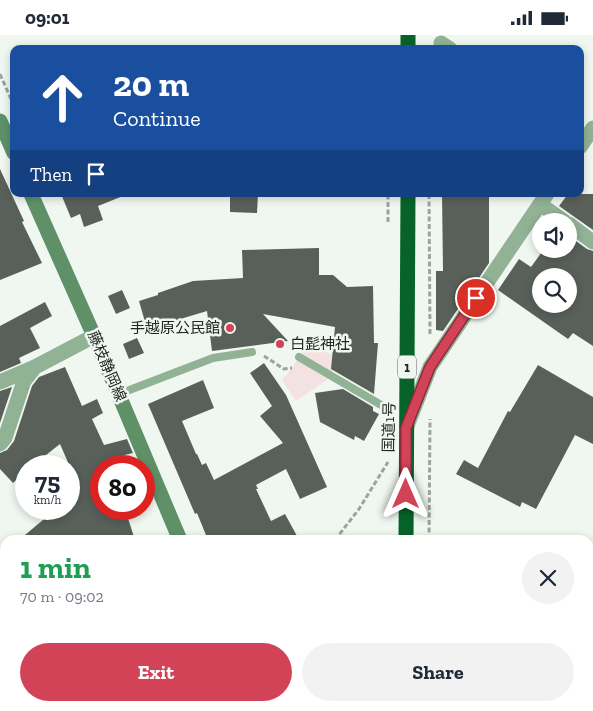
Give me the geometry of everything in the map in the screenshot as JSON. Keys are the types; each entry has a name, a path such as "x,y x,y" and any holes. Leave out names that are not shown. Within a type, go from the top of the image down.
{"highway":[{"name":"国道1号","path":"406,535 408,197"}],"main road":[{"path":"0,121 10,144"},
{"name":"藤枝静岡線","path":"32,197 94,335 178,535"}],"street":[{"path":"584,139 590,128"},
{"path":"406,428 430,367 544,199 557,213"},
{"path":"577,230 593,242"},
{"path":"0,382 35,367 94,335"},
{"path":"0,444 5,438 24,381 35,367"}],"lane":[{"path":"119,394 213,358 252,352"},
{"path":"299,357 388,409"}],"path":[{"path":"0,74 10,97"},
{"path":"252,352 268,357 284,369 292,368"},
{"path":"339,535 364,501 392,454"}],"shaded area":[{"path":"309,341 337,358 331,377 296,401 282,380"}],"building":[{"path":"0,169 10,191 10,197 13,197 24,221 22,222 42,263 0,280"},
{"path":"584,194 593,194 593,230 577,219 577,213 569,213 559,206 566,197 584,197"},
{"path":"62,197 120,197 98,206 103,220 84,227 80,214 71,218"},
{"path":"230,197 258,197 257,213 230,212"},
{"path":"442,197 489,197 489,263 443,331 436,330 436,271 443,271"},
{"path":"577,242 593,251 593,346 573,333 568,339 498,290 519,259 531,267 538,258 577,258"},
{"path":"319,248 319,275 333,275 347,287 373,286 374,343 378,343 374,394 331,369 335,327 263,314 288,341 212,351 207,311 147,329 139,301 193,281 243,278 242,250"},
{"path":"122,290 130,308 116,314 108,296"},
{"path":"45,302 52,316 30,328 40,348 19,358 21,363 0,372 0,326"},
{"path":"137,338 144,353 129,359 123,344"},
{"path":"264,363 286,395 327,487 300,499 286,469 256,485 258,489 256,489 271,521 285,514 296,535 206,535 197,513 195,514 148,404 203,380 214,408 182,421 196,454 202,465 206,463 214,480 283,443 260,416 272,406 250,373"},
{"path":"538,365 593,397 593,444 575,435 536,509 522,502 520,507 456,474 464,460 478,468 508,411 510,412"},
{"path":"65,367 82,406 97,399 103,413 92,419 104,445 127,439 133,453 125,455 90,455 90,520 129,520 133,535 25,535 43,520 80,520 80,455 65,455 60,444 46,455 15,455 15,481 13,483 0,469 0,453 7,450 14,441 32,386 39,377"},
{"path":"12,387 0,423 0,391"},
{"path":"343,389 373,407 373,411 379,414 364,441 355,436 354,440 320,422 315,393"}],"place":[{"name":"手越原公民館","path":"230,328"},
{"name":"白髭神社","path":"280,344"}],"route":[{"path":"406,494 406,428 430,367 476,298"}]}
